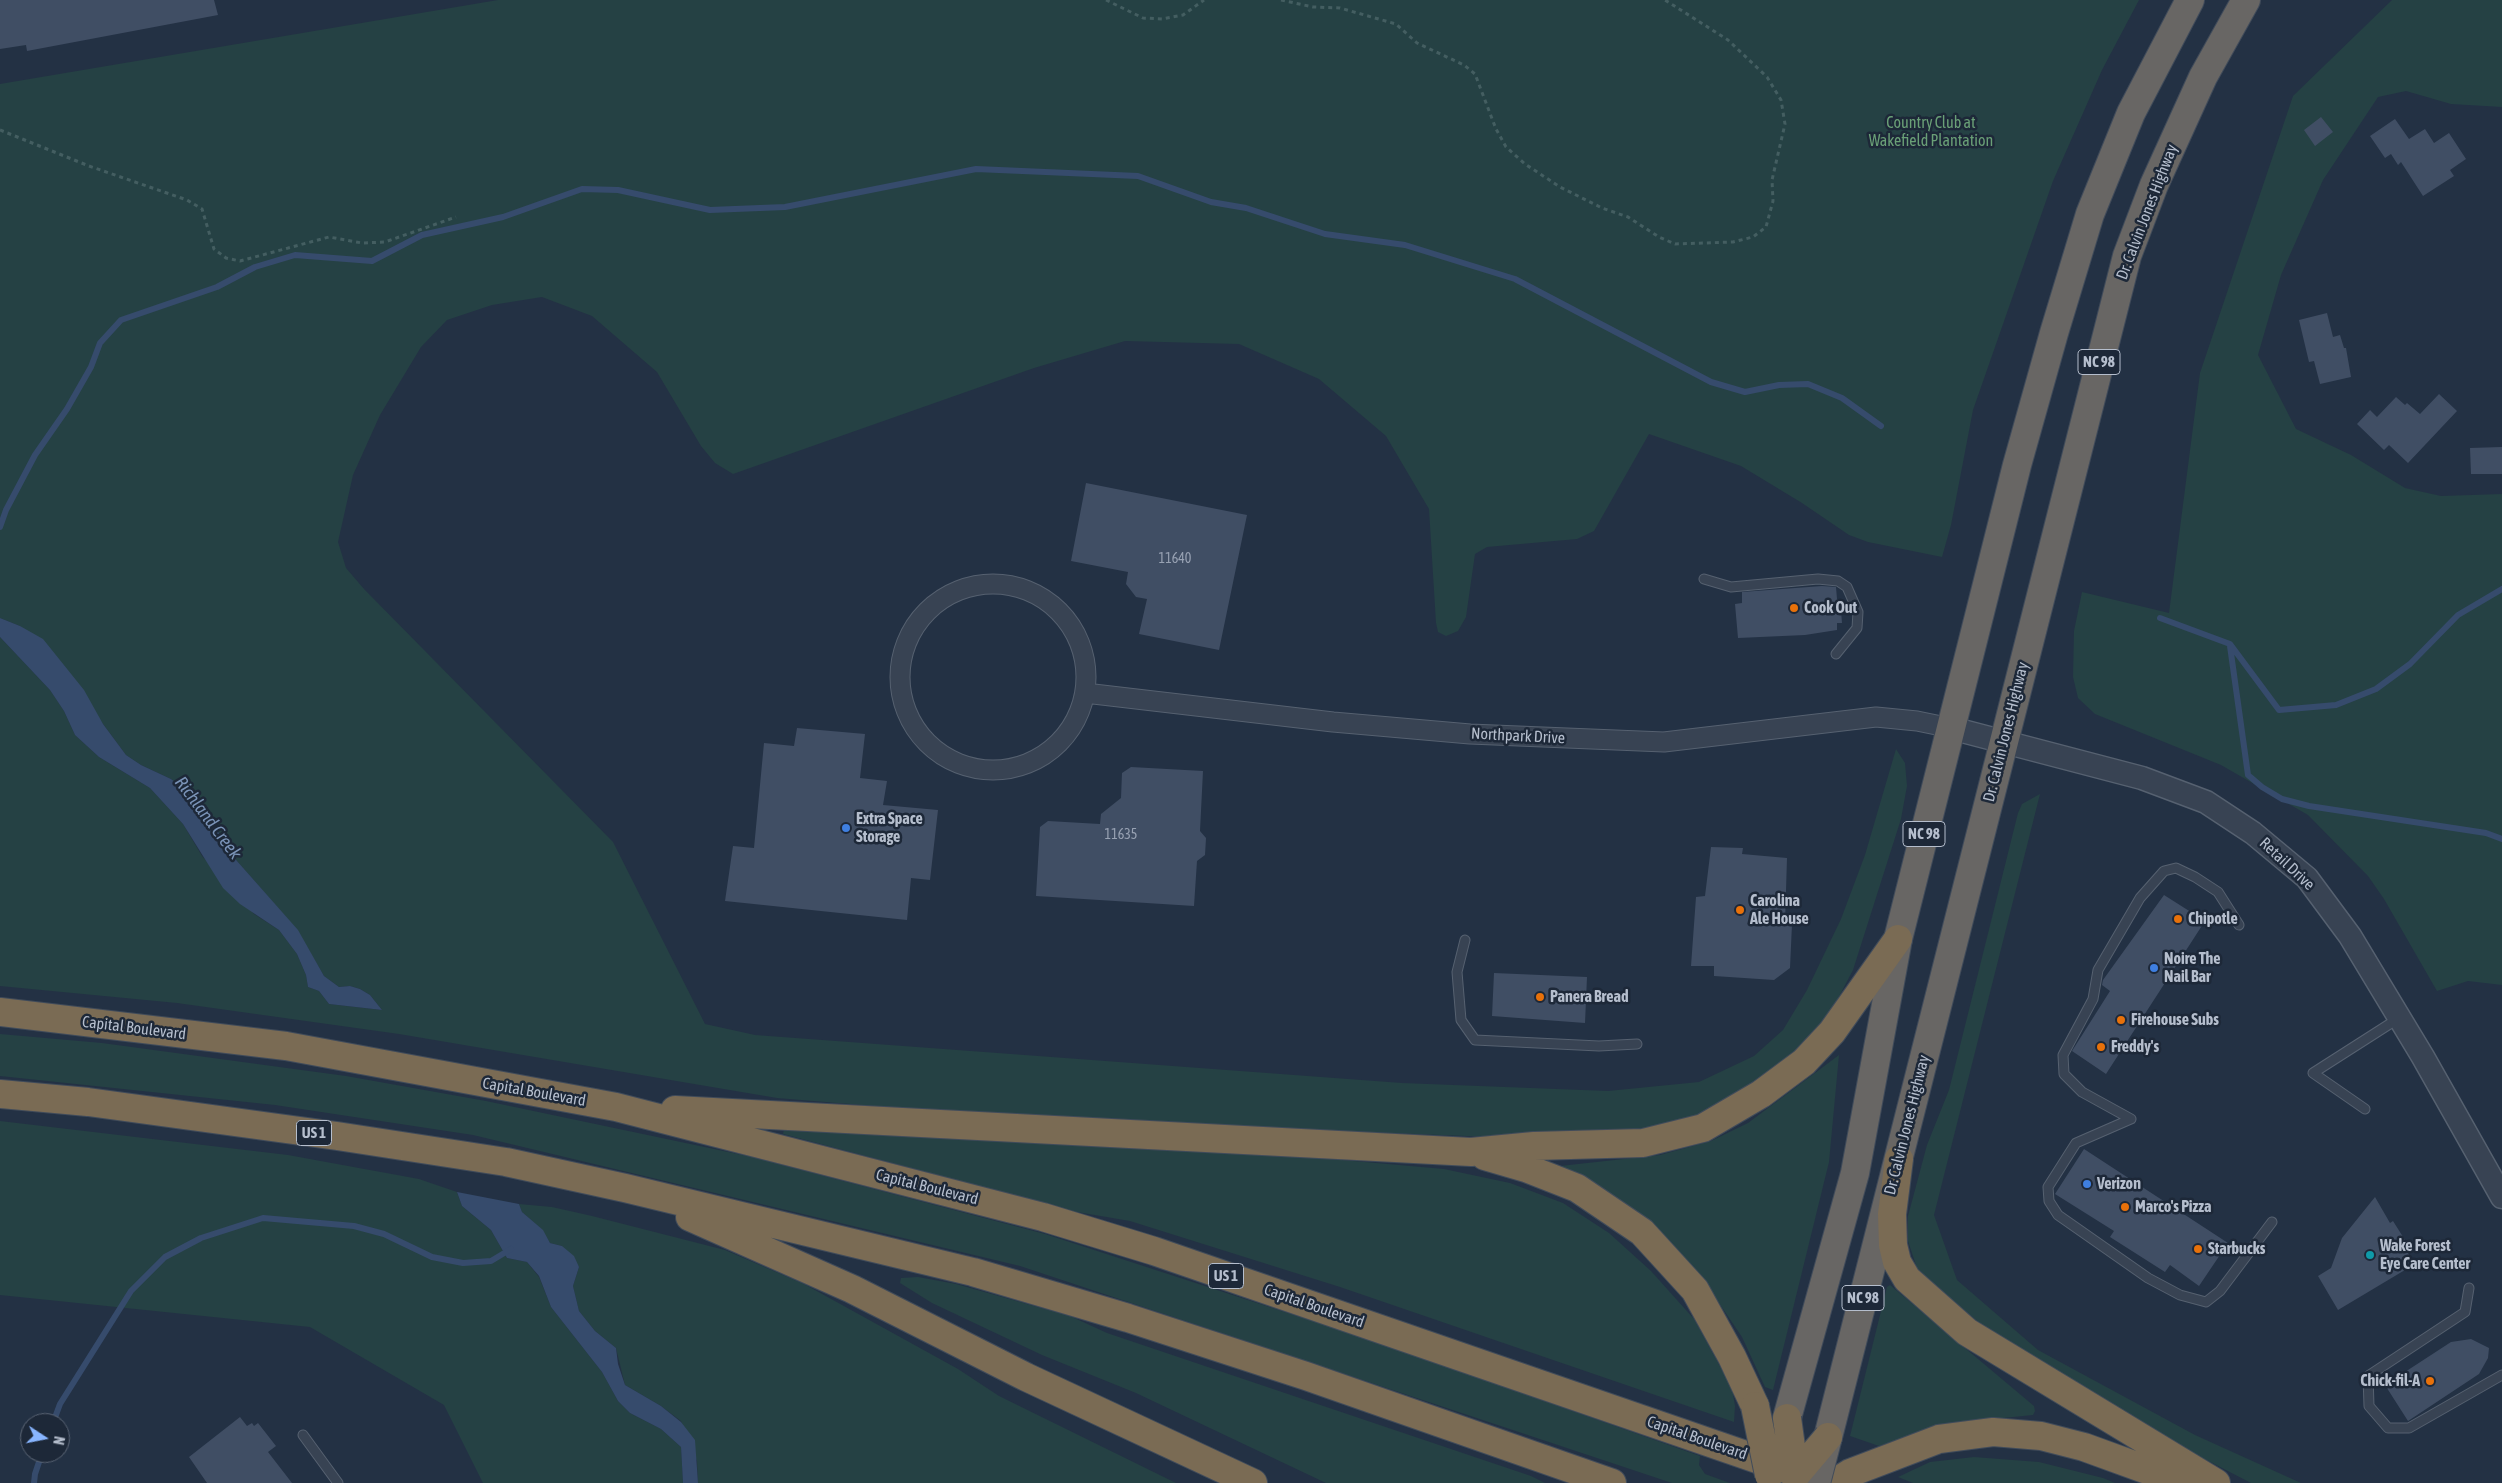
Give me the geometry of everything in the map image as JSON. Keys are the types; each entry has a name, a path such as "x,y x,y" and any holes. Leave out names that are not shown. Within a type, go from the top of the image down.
{"highway":[{"name":"NC 98","path":"1786,1481 1787,1418 1855,1173 1898,939 2017,465 2090,214 2132,114 2190,0"},
{"name":"Dr. Calvin Jones Highway","path":"1786,1481 1828,1437 2127,256 2154,186 2203,78 2246,0"},
{"path":"616,1107 1471,1152 1534,1146 1643,1143 1703,1128 1761,1094 1804,1062 1832,1032 1898,939"},
{"name":"Capital Boulevard","path":"0,1012 286,1046 616,1107 1043,1217 1154,1251 1825,1483"},
{"name":"US 1","path":"0,1094 88,1102 506,1162 625,1188 973,1272 1128,1318 1306,1376 1612,1483"},
{"path":"1471,1152 1526,1168 1576,1188 1642,1232 1695,1290 1732,1357 1755,1406 1786,1481"},
{"path":"1899,1159 1892,1214 1893,1245 1897,1262 1907,1279 1967,1332 2216,1483"},
{"path":"625,1188 852,1289 1026,1377 1253,1483"},
{"path":"1834,1483 1850,1473 1939,1440 1993,1432 2041,1436 2084,1447 2183,1483"}],"street":[{"path":"984,584 1004,584 1025,588 1043,598 1060,611 1073,627 1081,646 1086,666 1085,693 1072,727 1059,743 1042,756 1024,765 1003,770 982,770 962,765 943,755 927,742 914,726 905,707 901,687 901,666 906,645 915,626 928,610 944,597 963,588 984,584"},
{"name":"Northpark Drive","path":"1085,693 1314,720 1490,735 1664,742 1876,717 1917,721 1951,728"},
{"name":"Retail Drive","path":"1951,728 2142,778 2206,802 2253,833 2307,878 2350,936 2399,1017 2502,1197"}],"lane":[{"path":"1704,579 1731,587 1818,579 1838,581 1847,587 1858,612 1856,628 1836,654"},
{"path":"2239,925 2218,892 2195,877 2176,868 2164,871 2140,898 2098,970 2093,999 2063,1056 2064,1074 2082,1092 2131,1119 2076,1143 2048,1187 2049,1201 2058,1215 2148,1278 2180,1295 2206,1302 2220,1291 2272,1222"},
{"path":"1466,940 1457,972 1461,1020 1475,1040 1599,1046 1637,1044"},
{"path":"2365,1109 2313,1073 2399,1017"},
{"path":"2469,1288 2465,1312 2368,1376 2369,1406 2388,1428 2409,1428 2502,1375"},
{"path":"302,1436 338,1483"}],"path":[{"path":"1106,0 1143,18 1162,19 1183,15 1204,0"},
{"path":"1281,0 1313,7 1340,8 1396,24 1417,43 1464,65 1475,74 1496,130 1506,148 1525,164 1560,187 1602,208 1628,217 1659,237 1675,244 1733,242 1752,238 1766,226 1773,201 1772,180 1785,124 1781,100 1767,77 1728,40 1664,0"},
{"path":"0,130 89,166 187,200 202,209 214,248 226,258 240,261 330,238 362,243 385,242 456,217"}],"green space":[{"name":"Country Club at Wakefield Plantation","path":"498,0 2139,0 2102,70 2053,181 1973,410 1951,525 1942,557 1868,542 1849,535 1802,503 1741,466 1649,434 1594,531 1577,539 1487,547 1475,554 1466,617 1458,631 1446,636 1438,632 1436,623 1429,509 1386,436 1319,379 1239,344 1125,341 1034,368 733,474 715,463 701,446 657,372 592,316 542,297 492,305 447,320 421,347 380,415 353,475 338,542 346,568 364,589 613,842 705,1024 755,1035 1402,1083 1608,1091 1699,1082 1754,1056 1783,1030 1807,990 1841,919 1865,855 1896,749 1905,763 1907,786 1901,819 1853,970 1833,1008 1807,1043 1781,1069 1688,1121 1634,1135 1517,1138 1186,1125 1112,1118 1068,1118 935,1111 777,1098 399,1034 177,1003 0,986 0,637 50,690 64,711 75,735 99,757 150,788 183,824 202,856 254,914 279,930 297,954 306,975 308,987 319,991 329,1004 382,1010 370,995 360,989 350,986 339,987 324,976 297,930 237,861 211,820 187,791 171,779 141,765 126,755 103,724 20,626 0,618 0,84"},
{"path":"2392,0 2502,0 2502,107 2451,104 2406,91 2378,97 2323,180 2281,275 2258,355 2296,429 2351,455 2405,488 2441,496 2502,494 2502,985 2468,981 2437,991 2384,899 2368,876 2308,815 2221,765 2095,714 2078,698 2073,677 2074,631 2082,592 2169,613 2200,373 2293,96"},
{"path":"2040,794 1934,1215 1957,1280 2038,1350 2195,1435 2301,1483 2251,1483 2195,1454 2027,1361 1919,1274 1908,1241 1908,1216 1927,1145 1949,1090 2018,813 2022,804"},
{"path":"0,1034 102,1043 346,1076 486,1101 752,1157 1045,1234 1380,1343 1700,1456 1699,1465 1705,1474 1730,1483 1672,1483 1020,1266 473,1135 275,1105 0,1076"},
{"path":"1839,1055 1829,1162 1773,1390 1765,1387 1742,1337 1702,1278 1602,1189 1560,1166 1660,1155 1711,1141 1748,1123"},
{"path":"0,1121 288,1155 419,1179 457,1192 462,1206 491,1230 507,1258 527,1262 539,1277 551,1307 602,1372 618,1401 630,1413 661,1429 681,1447 683,1483 483,1483 444,1405 310,1327 0,1295"},
{"path":"785,1124 1331,1159 1444,1169 1510,1183 1563,1203 1609,1233 1651,1271 1694,1319 1732,1388 1735,1406 1734,1422 1340,1287 1130,1221 1077,1212 783,1134"},
{"path":"519,1204 552,1207 725,1250 804,1284 958,1369 999,1396 1176,1483 698,1483 697,1461 681,1421 661,1406 625,1385 616,1348 595,1331 579,1311 573,1286 579,1267 562,1246 550,1243 542,1230 522,1212"},
{"path":"918,1277 956,1284 1070,1316 1107,1333 1531,1476 1545,1483 1326,1483 1136,1393 1042,1355 932,1303 900,1283 901,1278"},
{"path":"1890,1285 2034,1406 2035,1411 2033,1415 1944,1424 1879,1446 1850,1436 1887,1287"},
{"path":"1974,1457 2039,1462 2103,1478 2115,1483 1913,1483 1898,1477 1930,1462"}],"water":[{"name":"Richland Creek","path":"0,618 20,626 43,639 84,690 103,724 126,755 141,765 171,779 187,791 211,821 237,861 298,930 324,976 339,987 350,986 360,989 370,995 382,1010 329,1004 319,991 308,987 306,975 297,954 279,930 240,904 223,888 183,824 150,788 99,757 75,735 64,711 50,690 0,637"},
{"path":"457,1192 519,1204 522,1212 543,1230 550,1243 562,1246 574,1256 579,1267 573,1286 579,1311 595,1331 616,1348 618,1364 625,1385 661,1406 681,1422 695,1440 698,1483 683,1483 681,1447 661,1429 630,1413 618,1401 602,1372 551,1307 539,1276 527,1262 507,1258 491,1230 462,1206"}],"building":[{"path":"0,0 214,0 218,15 27,51 26,45 0,49"},
{"path":"2321,117 2333,132 2315,146 2304,130"},
{"path":"2395,119 2409,139 2425,129 2434,143 2449,133 2466,159 2450,170 2454,176 2423,196 2401,162 2398,165 2391,154 2385,158 2370,136"},
{"path":"2327,313 2333,337 2340,335 2344,348 2346,348 2351,377 2320,384 2314,361 2309,362 2299,320"},
{"path":"2439,394 2457,411 2408,463 2389,445 2384,450 2357,424 2370,410 2377,417 2396,397 2420,414"},
{"path":"2502,447 2502,474 2471,474 2470,448"},
{"path":"1086,483 1247,515 1219,650 1139,634 1147,599 1136,597 1126,584 1128,572 1071,561"},
{"name":"Cook Out","path":"1822,586 1836,587 1837,599 1840,599 1842,623 1837,623 1837,630 1805,635 1738,638 1735,604 1742,603 1742,592"},
{"name":"Extra Space Storage","path":"797,728 865,734 860,778 887,781 883,805 938,810 930,880 911,878 907,920 725,901 733,846 754,848 764,743 794,746"},
{"path":"1131,767 1203,771 1200,831 1206,838 1205,855 1197,861 1194,906 1036,896 1040,827 1048,821 1100,824 1101,814 1121,798 1122,773"},
{"name":"Carolina Ale House","path":"1711,847 1743,848 1742,854 1787,858 1785,923 1792,924 1790,968 1774,980 1714,976 1714,966 1691,966 1696,897 1705,896"},
{"path":"2164,895 2205,921 2106,1074 2072,1051 2110,991 2102,985 2103,980"},
{"path":"1494,973 1587,977 1585,1023 1492,1016"},
{"path":"2084,1149 2228,1243 2199,1286 2170,1265 2165,1272 2110,1237 2114,1231 2055,1194"},
{"name":"Wake Forest Eye Care Center","path":"2375,1197 2390,1223 2393,1221 2405,1240 2401,1242 2415,1264 2338,1310 2318,1276 2331,1268 2342,1238"},
{"name":"Chick-fil-A","path":"2471,1339 2489,1348 2488,1358 2479,1374 2408,1421 2385,1385 2451,1342"},
{"path":"240,1417 247,1426 252,1423 254,1426 258,1423 276,1446 268,1452 292,1483 207,1483 189,1457"}],"waterway":[{"path":"0,527 6,510 35,455 67,409 91,367 100,343 121,320 217,287 255,267 295,255 372,261 422,235 503,217 582,189 618,190 710,210 785,207 976,169 1138,176 1211,202 1246,208 1325,234 1405,245 1515,279 1711,382 1745,392 1779,385 1808,384 1842,398 1881,426"},
{"path":"2160,618 2230,644 2279,710 2336,705 2376,689 2410,664 2458,615 2502,589"},
{"path":"2230,646 2248,775 2262,787 2282,799 2309,806 2486,833 2502,839"},
{"path":"57,1413 60,1404 131,1291 165,1257 201,1238 263,1218 354,1226 384,1234 432,1257 463,1263 491,1261 511,1249"},
{"path":"34,1483 39,1463"}],"place":[{"name":"Cook Out","path":"1794,608"},
{"name":"Extra Space Storage","path":"846,828"},
{"name":"Carolina Ale House","path":"1740,910"},
{"name":"Chipotle","path":"2178,919"},
{"name":"Noire The Nail Bar","path":"2154,968"},
{"name":"Panera Bread","path":"1540,997"},
{"name":"Firehouse Subs","path":"2121,1020"},
{"name":"Freddy's","path":"2101,1047"},
{"name":"Verizon","path":"2087,1184"},
{"name":"Marco's Pizza","path":"2125,1207"},
{"name":"Starbucks","path":"2198,1249"},
{"name":"Wake Forest Eye Care Center","path":"2370,1255"},
{"name":"Chick-fil-A","path":"2430,1381"}]}
